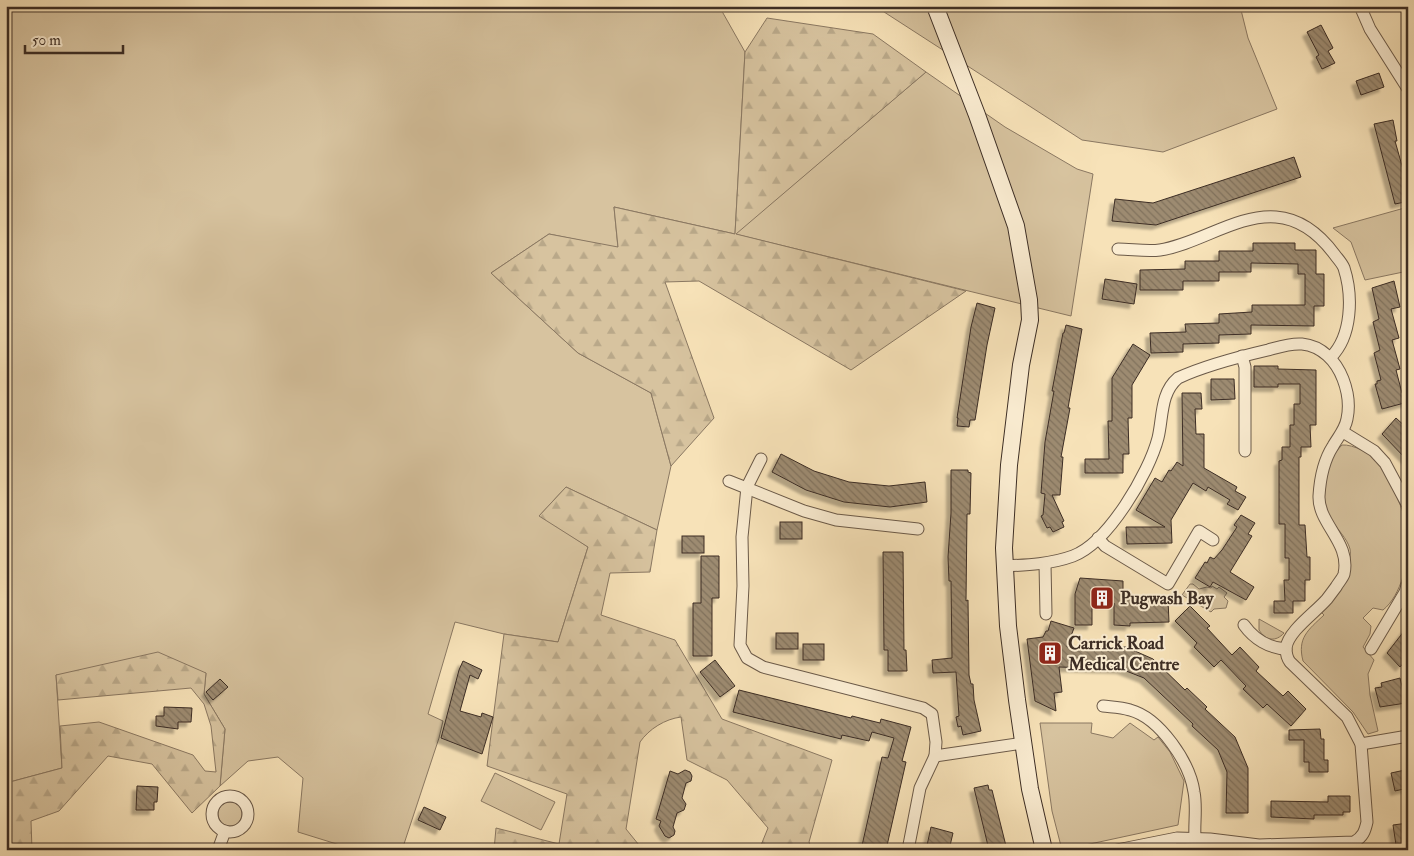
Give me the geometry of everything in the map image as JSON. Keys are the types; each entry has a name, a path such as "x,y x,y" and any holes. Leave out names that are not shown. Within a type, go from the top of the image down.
{"street":[{"path":"935,6 977,115 1016,226 1029,300 1030,320 1021,365 1009,465 1006,499 1005,566 1008,626 1023,743 1030,789 1044,850"},
{"path":"1360,6 1370,29 1408,89"},
{"path":"1118,249 1160,250 1209,235 1252,218 1276,217 1292,220 1312,230 1328,245 1344,266 1349,298 1348,327 1342,345 1331,357"},
{"path":"1005,566 1045,564 1074,556 1098,538 1114,521 1142,478 1150,462 1160,429 1162,406 1166,394 1172,383 1187,374 1242,356 1302,344 1331,357 1340,370 1349,402 1347,421 1343,432 1332,447 1321,477 1319,499 1323,515 1335,533 1344,554 1344,574 1327,599 1301,624 1290,639 1286,649 1286,656 1347,717 1361,744 1367,822 1365,830 1361,838 1354,842 1259,845 1196,838 1177,838 1117,850"},
{"path":"1242,356 1245,367 1245,450"},
{"path":"1343,432 1374,451 1386,463 1408,506"},
{"path":"761,459 747,487 742,537 740,645 747,658 763,667 923,708 932,714 936,742 935,756 920,788 908,850"},
{"path":"729,481 804,510 836,520 918,528"},
{"path":"1098,538 1105,546 1168,584 1199,531 1213,540"},
{"path":"1045,564 1046,614"},
{"path":"1372,649 1405,592 1408,582"},
{"path":"1244,625 1253,636 1269,646 1286,649"},
{"path":"1103,706 1138,713 1159,728 1175,749 1191,775 1195,794 1196,838"},
{"path":"1361,744 1408,736"},
{"path":"935,756 1023,743"},
{"path":"218,850 225,831"}],"green space":[{"path":"6,6 676,6 678,9 684,6 719,6 745,52 735,234 614,207 618,248 549,234 491,273 578,353 651,393 671,466 657,530 566,487 540,515 588,547 558,642 504,634 455,622 428,714 443,721 402,850 356,850 298,832 303,778 278,757 248,761 220,786 225,729 204,694 206,673 56,675 62,768 6,783"},
{"path":"878,6 1240,6 1248,38 1277,109 1163,152 1082,140 881,10"},
{"path":"767,18 873,34 926,72 736,234 966,291 851,370 699,281 665,282 714,418 671,466 651,393 578,353 491,273 549,234 618,247 614,207 735,234 745,52"},
{"path":"926,72 1005,127 1077,169 1093,174 1071,316 735,234"},
{"path":"1408,207 1408,271 1365,280 1351,242 1333,228"},
{"path":"1342,445 1362,450 1380,464 1400,505 1408,537 1406,566 1395,596 1383,610 1373,608 1363,618 1371,626 1370,634 1363,647 1374,660 1368,674 1370,695 1378,731 1368,734 1353,712 1303,661 1302,653 1305,635 1324,615 1321,612 1345,572 1350,555 1347,541 1326,511 1323,491 1326,471 1335,453"},
{"path":"566,487 657,530 650,572 610,573 601,615 675,640 722,719 832,760 809,842 812,850 759,850 768,828 727,780 687,760 681,717 658,725 640,742 626,829 643,850 494,850 496,828 559,844 567,794 487,766 504,634 558,642 588,547 539,516"},
{"path":"1190,584 1199,589 1211,588 1212,586 1217,589 1219,587 1227,593 1224,597 1228,601 1226,608 1214,609 1211,612 1182,595"},
{"path":"1259,619 1284,633 1278,638 1268,638 1259,630"},
{"path":"158,652 206,673 204,694 225,729 220,786 192,813 152,764 108,756 59,811 31,821 32,850 6,850 6,783 62,768 60,726 99,722 193,755 205,771 216,772 211,726 204,704 191,688 58,700 56,675"},
{"path":"1040,723 1092,723 1091,733 1113,738 1130,723 1154,740 1158,737 1170,752 1184,781 1178,825 1062,850 1052,811"},
{"path":"495,773 555,802 541,830 481,801"},
{"path":"230,802 239,805 242,814 239,823 230,826 221,823 218,814 221,805"}],"building":[{"path":"1321,25 1333,48 1328,51 1335,63 1322,69 1316,57 1319,55 1307,32"},
{"path":"1379,73 1384,87 1361,95 1356,81"},
{"path":"1393,120 1397,141 1395,141 1408,187 1408,194 1404,195 1405,202 1395,204 1374,124"},
{"path":"1294,157 1301,177 1156,225 1112,221 1115,199 1153,203"},
{"path":"1253,243 1295,243 1295,250 1316,250 1316,274 1324,274 1324,306 1314,306 1314,326 1251,325 1251,334 1219,335 1219,343 1183,344 1183,352 1151,353 1150,333 1186,332 1185,324 1219,323 1219,314 1252,312 1252,305 1305,305 1305,274 1298,274 1298,264 1251,263 1251,272 1219,272 1219,281 1183,281 1183,290 1140,290 1140,270 1185,269 1185,261 1219,261 1219,251 1253,251"},
{"path":"1105,279 1137,284 1134,304 1102,299"},
{"path":"1394,281 1400,307 1391,309 1399,338 1392,340 1400,369 1396,370 1402,393 1408,391 1408,402 1382,409 1375,384 1381,380 1374,353 1380,350 1373,322 1379,319 1372,288"},
{"path":"977,303 995,308 975,420 970,420 969,427 957,426 971,327"},
{"path":"1066,325 1082,329 1061,457 1063,457 1060,495 1052,495 1064,521 1062,522 1064,527 1053,532 1050,527 1047,528 1041,516 1043,515 1045,494 1041,493 1045,442 1054,391 1052,391"},
{"path":"1133,344 1150,355 1132,385 1132,418 1128,418 1129,454 1123,454 1123,473 1085,473 1085,459 1109,459 1108,421 1112,421 1112,378"},
{"path":"1254,366 1278,366 1278,369 1316,370 1316,425 1310,425 1311,447 1301,447 1301,457 1299,457 1299,525 1305,525 1307,557 1310,557 1310,580 1305,580 1305,601 1293,601 1293,613 1274,613 1274,601 1285,601 1284,580 1289,580 1289,558 1285,558 1285,524 1279,524 1279,461 1282,460 1282,447 1290,447 1290,425 1294,425 1294,404 1300,404 1300,384 1278,384 1278,387 1254,387"},
{"path":"1211,379 1234,379 1235,399 1211,400"},
{"path":"1182,393 1201,393 1202,409 1195,409 1196,434 1204,434 1204,468 1237,487 1235,491 1246,497 1238,510 1227,504 1230,500 1208,487 1206,491 1193,483 1171,520 1172,543 1127,544 1126,527 1165,527 1136,510 1155,478 1162,482 1169,470 1171,471 1177,462 1183,466"},
{"path":"1396,418 1408,429 1408,461 1382,434"},
{"path":"781,454 814,471 849,482 889,486 925,482 927,502 890,507 844,502 806,490 772,472"},
{"path":"951,470 968,470 971,473 970,514 967,514 966,601 968,600 969,675 971,684 973,684 974,700 981,731 963,735 961,726 958,727 956,717 959,716 956,672 933,673 932,660 952,658 951,581 949,581 948,557"},
{"path":"1241,515 1255,523 1248,534 1252,536 1230,572 1254,587 1246,600 1213,582 1210,587 1195,578 1205,562 1207,563 1210,557 1214,559 1222,550 1237,527 1234,525"},
{"path":"780,522 802,522 802,539 780,539"},
{"path":"682,536 704,536 704,553 682,553"},
{"path":"883,552 903,552 904,650 906,650 907,671 888,671 888,650 884,650"},
{"path":"701,556 719,556 719,598 712,598 712,656 693,656 693,603 701,603"},
{"name":"Pugwash Bay","path":"1080,578 1123,581 1123,594 1129,594 1130,601 1168,600 1169,622 1130,623 1130,626 1114,625 1114,603 1092,603 1092,625 1075,625 1075,594"},
{"path":"1190,606 1210,626 1207,628 1232,655 1240,647 1259,667 1256,671 1283,696 1288,691 1306,709 1291,726 1267,704 1263,708 1243,689 1246,686 1221,660 1214,667 1194,647 1197,643 1175,621"},
{"path":"1051,621 1074,628 1067,647 1126,647 1153,659 1185,690 1187,688 1207,707 1205,709 1235,737 1248,768 1248,813 1226,813 1227,772 1218,750 1144,678 1121,669 1059,667 1062,692 1054,693 1056,711 1035,701 1027,639 1043,637 1046,631 1048,631"},
{"path":"1408,626 1408,658 1400,667 1387,653"},
{"path":"776,633 798,633 798,649 776,649"},
{"path":"803,644 824,644 824,660 803,660"},
{"path":"715,660 735,686 720,697 700,672"},
{"path":"463,661 482,670 478,679 470,675 460,711 481,717 482,713 493,717 482,754 441,738"},
{"path":"1400,678 1406,703 1380,707 1375,688 1382,687 1381,683"},
{"path":"220,679 228,687 213,700 206,692"},
{"path":"739,690 851,718 852,716 880,723 881,719 911,727 902,761 906,762 886,850 861,850 882,757 888,758 894,738 872,732 869,741 842,735 841,739 733,712"},
{"path":"164,707 192,708 191,722 178,722 178,729 156,726 156,716 164,716"},
{"path":"1320,729 1321,739 1324,739 1324,760 1328,760 1328,772 1309,772 1309,762 1304,762 1304,740 1289,740 1289,730"},
{"path":"685,770 690,772 692,776 691,781 686,783 682,798 686,804 684,810 677,813 673,827 674,835 669,838 665,836 659,826 661,821 656,819 670,771 678,774"},
{"path":"1405,770 1406,775 1408,774 1408,788 1395,791 1391,773"},
{"path":"988,785 989,790 992,790 1007,850 989,850 974,788"},
{"path":"137,786 158,787 157,802 154,802 154,810 136,810"},
{"path":"1328,796 1350,796 1350,812 1343,812 1343,815 1314,815 1314,819 1271,817 1271,801 1328,802"},
{"path":"424,807 446,817 440,830 418,820"},
{"path":"1408,823 1408,843 1396,845 1393,825"},
{"path":"931,827 953,833 949,850 926,850"}],"place":[{"name":"Pugwash Bay","path":"1102,598"},
{"name":"Carrick Road Medical Centre","path":"1050,653"}]}
